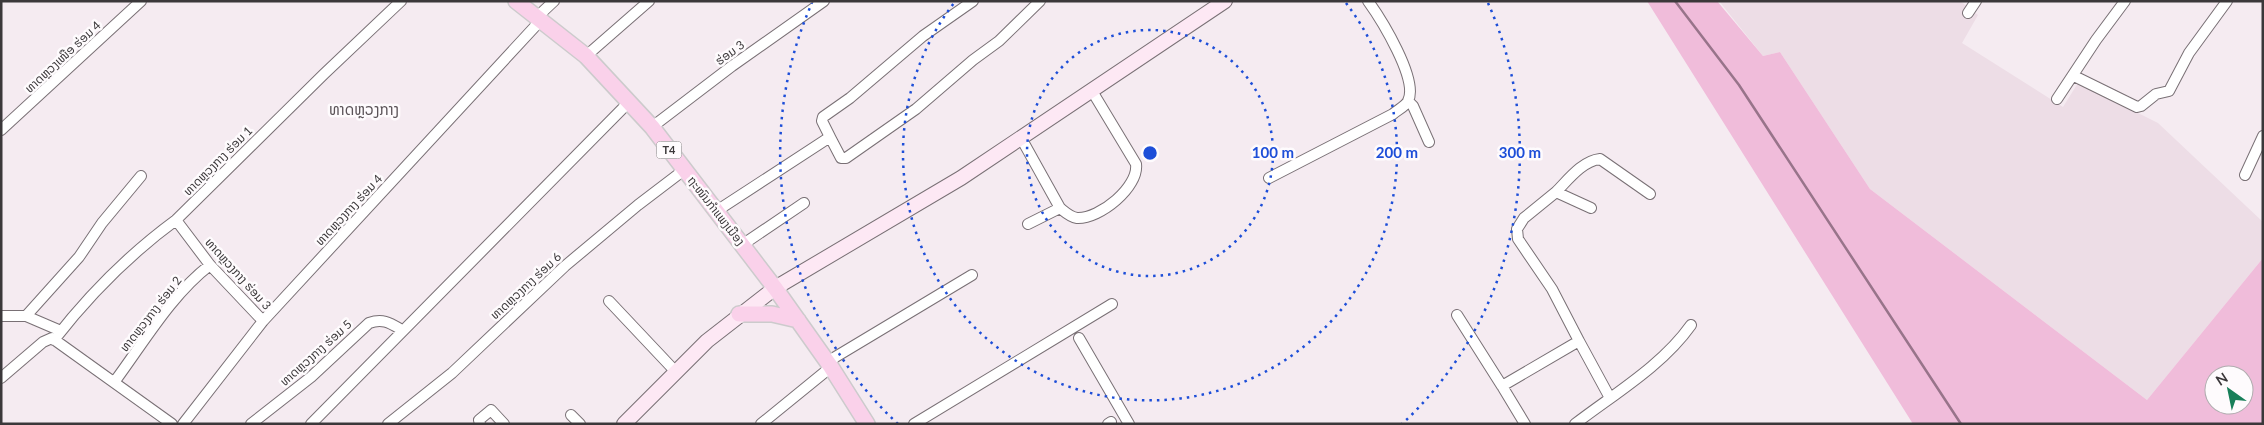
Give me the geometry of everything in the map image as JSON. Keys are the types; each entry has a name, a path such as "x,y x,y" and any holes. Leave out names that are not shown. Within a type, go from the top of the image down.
{"main road":[{"name":"ຖະໜົນກຳແພງເມືອງ","path":"516,1 586,56 630,101 652,127 715,212 775,288 829,364 867,424"},
{"path":"624,424 706,341 775,288 961,178 1224,2"},
{"path":"739,314 772,314 798,320"}],"street":[{"name":"ທາດຫຼວງເໜືອ ຮ່ອມ 4","path":"1,130 141,1"},
{"name":"ທາດຫຼວງກາງ ຮ່ອມ 1","path":"54,340 126,261 151,238 176,220 401,1"},
{"name":"ທາດຫຼວງກາງ ຮ່ອມ 4","path":"183,424 263,321 554,1"},
{"path":"586,56 649,1"},
{"name":"ຮ່ອມ 3","path":"652,127 732,66 824,1"},
{"path":"968,3 923,36 850,98 823,117 822,121 840,158 846,158 916,108 972,60 999,41 1040,1"},
{"path":"1269,178 1393,114 1408,101 1409,93 1403,62 1389,34 1368,1"},
{"path":"1968,13 1976,1"},
{"path":"2057,99 2096,40 2125,1"},
{"path":"2074,76 2137,107 2141,106 2156,94 2169,91 2189,53 2227,1"},
{"path":"1021,138 1060,208 1066,214 1077,218 1093,214 1116,201 1136,174 1136,164 1092,91"},
{"path":"311,424 630,101"},
{"path":"1408,101 1413,106 1429,142"},
{"path":"2245,175 2263,136"},
{"path":"715,212 830,137"},
{"path":"1610,398 1552,289 1518,239 1517,229 1524,218 1556,192 1576,172 1589,163 1600,160 1650,194"},
{"name":"ທາດຫຼວງກາງ ຮ່ອມ 6","path":"388,424 452,373 565,266 638,205 684,170"},
{"path":"26,316 79,257 102,223 141,176"},
{"path":"1556,192 1591,208"},
{"path":"742,245 804,203"},
{"path":"1028,224 1060,208"},
{"name":"ທາດຫຼວງກາງ ຮ່ອມ 3","path":"176,220 210,265 263,321"},
{"name":"ທາດຫຼວງກາງ ຮ່ອມ 2","path":"115,381 178,297 192,280 210,265"},
{"path":"761,424 829,364 972,275"},
{"path":"608,301 676,371"},
{"path":"914,424 1112,304"},
{"path":"1457,315 1525,424"},
{"path":"1,316 26,316 62,331"},
{"name":"ທາດຫຼວງກາງ ຮ່ອມ 5","path":"251,424 310,377 369,323 377,320 385,321 402,330"},
{"path":"1574,424 1656,362 1680,340 1691,326"},
{"path":"1,378 46,340 52,338 115,381 172,424"},
{"path":"1079,338 1129,424"},
{"path":"1502,386 1579,341"},
{"path":"480,424 479,420 491,410 504,424"},
{"path":"572,415 580,424"}],"shaded area":[{"path":"1647,1 1717,1 1763,56 1780,52 1870,189 2147,400 2263,258 2263,424 1913,424"},
{"path":"1719,1 1960,1 1978,15 1962,43 2063,107 2078,83 2158,123 2263,222 2263,258 2147,400 1870,189 1780,52 1763,56"}],"waterway":[{"path":"1675,1 1739,85 1961,424"}],"district":[{"name":"ທາດຫຼວງກາງ","path":"364,110"}]}
